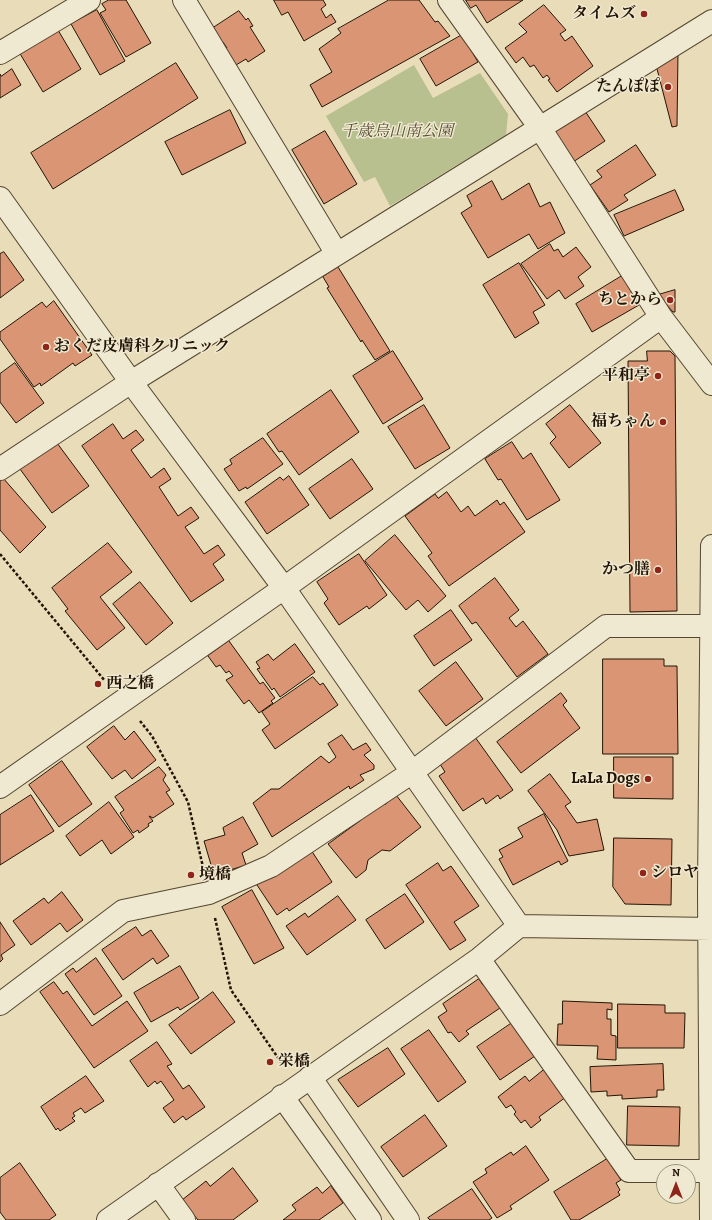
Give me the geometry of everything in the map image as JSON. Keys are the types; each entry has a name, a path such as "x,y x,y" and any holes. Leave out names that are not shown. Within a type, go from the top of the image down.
{"street":[{"path":"0,52 89,0"},
{"path":"184,0 337,254"},
{"path":"449,0 540,128 661,317 712,384"},
{"path":"0,469 131,382 712,21"},
{"path":"0,198 131,382 284,588 411,773 519,926"},
{"path":"0,787 284,588 661,317"},
{"path":"711,1220 710,626 712,546"},
{"path":"0,1004 123,911 209,893 271,866 411,773 606,626 710,626"},
{"path":"108,1220 282,1096 479,959 519,926 710,929"},
{"path":"479,959 630,1171 711,1171"},
{"path":"310,1077 408,1220"},
{"path":"282,1096 370,1220"},
{"path":"158,1184 184,1220"}],"green space":[{"name":"千歳烏山南公園","path":"414,65 433,98 480,73 508,114 506,135 390,206 375,177 364,182 326,116"}],"building":[{"path":"109,0 126,0 151,43 126,57 100,13 106,10 102,4"},
{"path":"274,0 323,0 326,5 321,9 326,18 331,14 336,22 304,41 288,12 282,15"},
{"path":"389,0 419,0 435,22 438,21 450,36 322,107 310,85 332,72 319,49 341,33 338,29"},
{"path":"466,0 523,0 487,23 476,5 471,8"},
{"path":"544,5 566,30 560,34 565,41 572,36 593,66 557,92 548,80 550,79 547,75 543,78 534,65 530,67 523,57 516,63 505,48 527,32 519,24"},
{"path":"97,10 125,61 100,75 71,24"},
{"path":"239,11 246,20 248,18 253,26 250,27 265,51 248,62 246,59 236,65 225,49 227,48 223,42 219,45 210,30"},
{"path":"58,30 81,69 43,92 19,52"},
{"path":"462,35 478,62 436,86 420,59"},
{"path":"678,52 677,126 672,127 656,65"},
{"path":"176,63 198,98 53,189 31,153"},
{"path":"12,69 21,85 0,98 0,74 1,76"},
{"path":"583,108 605,141 573,162 550,129"},
{"path":"230,110 246,143 182,175 165,142"},
{"path":"325,131 357,184 324,204 292,150"},
{"path":"636,145 656,175 624,195 628,200 609,212 590,185 602,177 597,171"},
{"path":"492,181 502,200 529,183 540,207 550,202 565,233 538,249 529,234 488,258 461,213 472,206 467,196"},
{"path":"675,190 684,210 624,236 614,215"},
{"path":"550,244 554,251 558,249 563,257 576,247 591,267 578,277 584,286 565,299 559,290 547,299 521,264"},
{"path":"4,252 24,280 0,298 0,254"},
{"path":"519,263 545,305 533,312 539,323 515,338 483,285"},
{"path":"338,267 390,351 375,360 362,340 361,342 327,288 329,287 323,277"},
{"path":"622,276 639,305 592,332 576,304"},
{"path":"675,290 675,312 673,312 658,295"},
{"name":"おくだ皮膚科クリニック","path":"54,301 92,355 75,366 73,363 41,386 40,383 34,387 0,339 0,332 42,302 46,307"},
{"path":"393,351 423,399 383,424 353,376"},
{"path":"647,351 670,351 675,356 677,611 630,612 628,361 647,361"},
{"path":"15,363 44,403 16,423 0,402 0,374"},
{"path":"331,390 359,432 299,475 282,451 279,452 267,434"},
{"path":"424,405 450,448 415,469 388,427"},
{"path":"570,405 601,443 569,468 550,443 556,437 546,424"},
{"path":"113,424 123,439 136,430 144,440 131,450 151,478 164,468 171,479 159,487 178,516 191,507 199,518 185,527 204,554 218,545 225,555 213,564 224,580 191,602 82,446"},
{"path":"263,438 283,464 247,489 246,487 239,491 224,469 232,464 230,460"},
{"path":"512,442 523,459 531,453 560,500 527,520 501,479 498,480 485,459"},
{"path":"57,443 89,486 52,513 20,469"},
{"path":"352,459 373,489 330,519 309,489"},
{"path":"289,476 309,505 267,534 245,502 280,477 283,480"},
{"path":"3,478 46,527 20,553 0,530 0,480"},
{"path":"447,492 461,512 468,506 475,516 497,500 500,505 504,502 525,532 449,586 428,556 432,553 405,516 435,494 438,498"},
{"path":"395,535 446,596 428,612 418,600 406,610 365,561"},
{"path":"108,543 132,572 100,597 125,628 97,650 65,611 68,609 52,588"},
{"path":"359,554 387,595 369,609 367,606 339,625 324,603 328,599 317,582"},
{"path":"495,578 519,610 509,618 516,627 523,621 548,654 517,677 476,622 472,624 459,606"},
{"path":"140,582 173,623 146,645 113,604"},
{"path":"451,610 472,640 434,666 414,636"},
{"path":"229,641 260,684 263,682 275,698 271,701 273,703 259,713 249,700 244,704 226,680 233,676 229,671 226,673 220,665 216,667 208,656"},
{"path":"295,644 315,672 280,697 274,688 272,690 257,669 260,668 256,662 268,654 273,660"},
{"path":"603,659 664,659 664,666 677,666 678,754 603,754"},
{"path":"456,662 483,699 446,726 419,691"},
{"path":"313,677 320,685 323,683 338,705 275,749 262,730 270,724 262,712"},
{"path":"561,693 567,701 563,705 580,728 521,773 497,742"},
{"path":"114,726 125,740 134,731 156,760 132,779 125,770 112,779 87,747"},
{"path":"342,735 353,750 366,743 371,750 364,755 374,765 374,769 360,775 364,780 350,789 349,786 272,837 253,803 271,789 279,789 321,756 329,763 336,757 328,744"},
{"path":"475,737 513,790 500,799 498,795 486,804 483,798 463,811 439,776 445,772 440,764"},
{"path":"614,757 673,757 673,799 614,798"},
{"path":"62,761 92,804 59,827 29,785"},
{"path":"159,767 166,775 163,780 170,790 166,792 174,804 153,818 149,816 153,821 148,824 149,826 139,833 138,830 133,833 120,813 124,810 115,797"},
{"path":"550,774 571,802 565,806 577,823 597,819 604,850 569,856 557,830 528,791"},
{"path":"31,795 54,831 0,865 0,815"},
{"path":"396,795 421,827 390,851 382,850 368,860 366,870 356,878 328,844 361,820 356,814 381,798 385,804"},
{"path":"109,802 134,837 111,854 102,840 80,856 66,836"},
{"path":"544,814 568,861 561,865 559,861 513,885 499,859 503,857 499,850 523,837 518,828"},
{"path":"243,817 258,844 242,853 246,865 214,875 204,841 225,835 223,828"},
{"path":"614,838 672,839 671,905 625,904 613,887"},
{"path":"311,850 332,882 289,911 287,908 277,915 257,885"},
{"path":"438,863 443,871 451,866 479,906 454,922 466,940 450,950 406,885"},
{"path":"252,890 284,948 254,964 222,907"},
{"path":"62,892 83,920 67,932 60,923 31,945 13,921 44,898 48,903"},
{"path":"405,894 424,922 385,949 366,920"},
{"path":"338,896 356,920 307,955 286,926 305,913 308,917"},
{"path":"0,922 15,945 1,955 3,959 0,962"},
{"path":"136,927 142,936 151,930 169,956 157,964 153,958 123,980 102,950"},
{"path":"96,958 122,996 94,1015 65,974 73,968 76,972"},
{"path":"180,966 199,998 180,1010 178,1007 151,1022 134,993"},
{"path":"479,979 483,985 485,983 498,1002 500,1008 466,1031 469,1034 459,1042 451,1032 448,1033 438,1017 447,1011 443,1004"},
{"path":"54,982 63,994 67,991 92,1026 127,1001 148,1031 94,1068 40,992"},
{"path":"213,992 235,1022 191,1054 169,1025"},
{"path":"563,1001 612,1003 612,1010 607,1009 607,1019 611,1019 611,1035 616,1036 616,1060 597,1059 598,1046 557,1045 558,1024 562,1024"},
{"path":"618,1004 665,1005 665,1013 685,1013 684,1048 618,1048"},
{"path":"512,1023 535,1056 500,1080 477,1047"},
{"path":"429,1030 466,1082 438,1102 401,1049"},
{"path":"157,1042 172,1064 167,1066 183,1089 189,1085 205,1107 186,1120 183,1116 174,1123 163,1108 174,1100 161,1081 157,1084 155,1081 148,1087 130,1061"},
{"path":"388,1048 405,1074 358,1107 338,1080"},
{"path":"663,1064 664,1090 657,1090 657,1097 622,1099 622,1095 607,1096 607,1091 591,1092 590,1067"},
{"path":"545,1069 566,1097 539,1117 541,1120 531,1128 525,1120 521,1123 514,1114 516,1112 511,1105 506,1108 498,1097 525,1076 529,1081"},
{"path":"86,1076 104,1101 85,1113 81,1108 73,1113 75,1116 72,1118 75,1121 60,1131 58,1128 56,1130 41,1107"},
{"path":"628,1106 680,1107 679,1146 627,1145"},
{"path":"425,1115 447,1146 403,1177 381,1147"},
{"path":"526,1146 549,1180 510,1206 512,1209 497,1218 473,1182 487,1173 485,1169 511,1152 513,1155"},
{"path":"607,1159 621,1180 616,1183 620,1190 618,1192 620,1195 579,1220 571,1220 554,1192"},
{"path":"20,1163 56,1215 49,1220 6,1220 0,1212 0,1178"},
{"path":"233,1168 258,1201 233,1220 198,1220 182,1200 206,1181 210,1186"},
{"path":"331,1186 343,1203 319,1220 283,1220 296,1210 292,1205 317,1187 322,1193"},
{"path":"472,1189 492,1218 489,1220 430,1220 428,1218"}],"place":[{"name":"タイムズ","path":"644,14"},
{"name":"たんぽぽ","path":"668,87"},
{"name":"ちとから","path":"670,300"},
{"name":"おくだ皮膚科クリニック","path":"46,347"},
{"name":"平和亭","path":"658,376"},
{"name":"福ちゃん","path":"663,422"},
{"name":"かつ膳","path":"658,570"},
{"name":"西之橋","path":"98,684"},
{"name":"LaLa Dogs","path":"648,779"},
{"name":"シロヤ","path":"643,873"},
{"name":"境橋","path":"191,875"},
{"name":"栄橋","path":"270,1062"}]}
